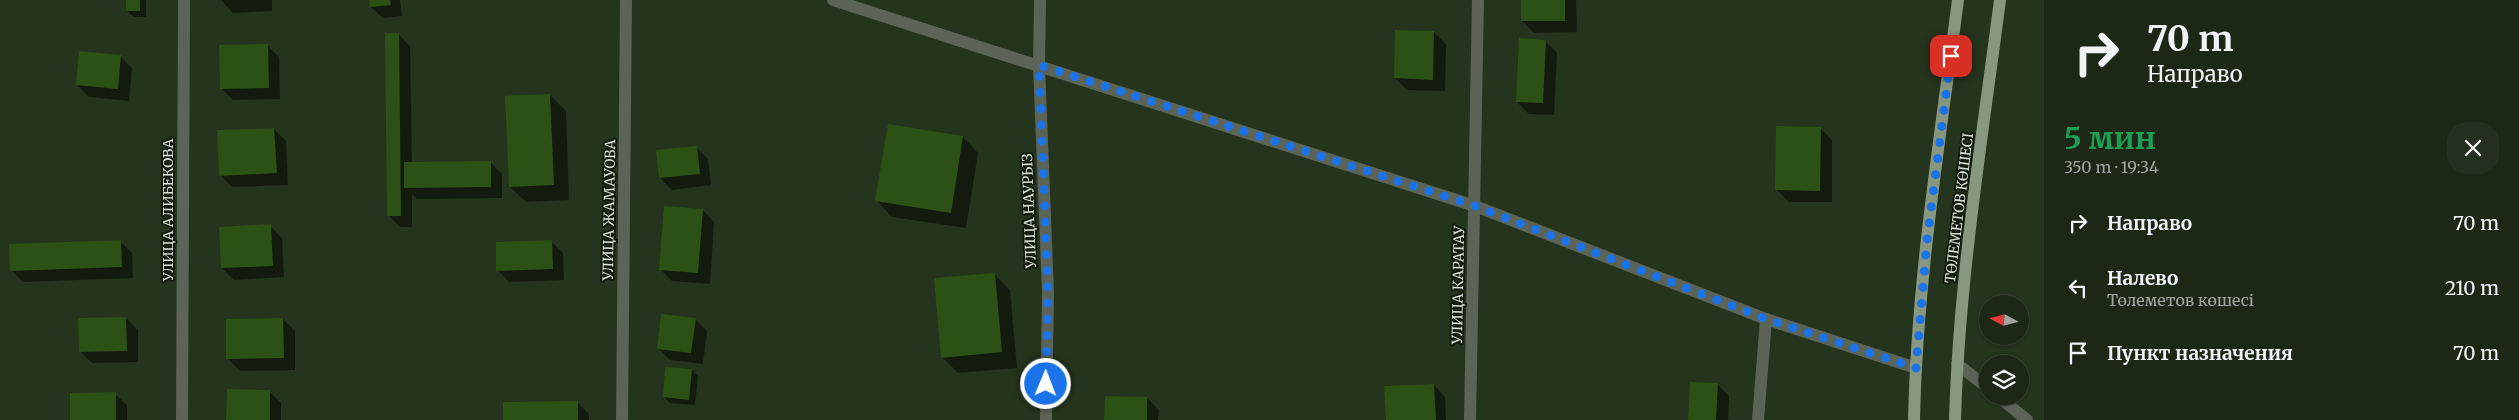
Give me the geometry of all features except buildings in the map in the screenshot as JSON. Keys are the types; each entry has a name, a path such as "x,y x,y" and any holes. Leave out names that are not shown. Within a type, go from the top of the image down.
{"main road":[{"name":"ТӨЛЕМЕТОВ КӨШЕСІ","path":"1914,420 1916,368 1927,240 1958,0"},
{"name":"ТӨЛЕМЕТОВ КӨШЕСІ","path":"1955,420 1957,364 1972,212 2000,0"}],"street":[{"name":"УЛИЦА АЛИБЕКОВА","path":"182,420 184,0"},
{"name":"УЛИЦА ЖАМАУОВА","path":"622,420 626,0"},
{"path":"833,0 1475,206 1766,319 1916,368"},
{"name":"УЛИЦА НАУРЫЗ","path":"1040,0 1039,65 1048,293 1046,420"},
{"name":"УЛИЦА КАРАТАУ","path":"1470,420 1478,0"},
{"path":"1758,420 1766,319"},
{"path":"1957,364 1979,381"},
{"path":"2009,405 2027,420"}],"route":[{"path":"1046,384 1048,293 1039,65 1475,206 1766,319 1916,368 1927,240 1951,56"}]}
